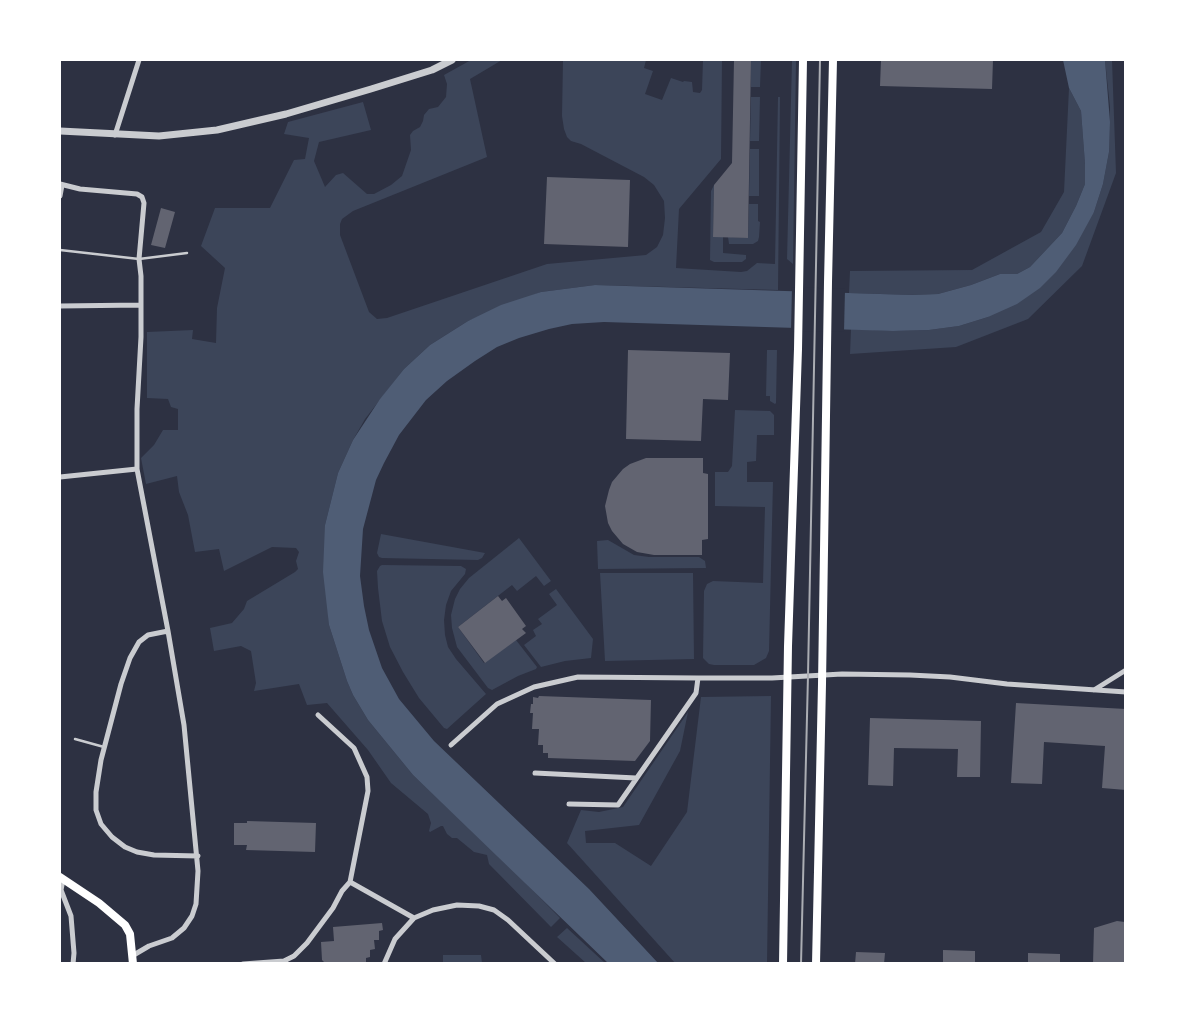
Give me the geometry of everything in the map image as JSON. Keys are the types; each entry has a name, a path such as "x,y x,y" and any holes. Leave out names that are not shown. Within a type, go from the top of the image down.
{"main road":[{"path":"783,964 803,60"},
{"path":"816,964 833,60"},
{"path":"61,879 99,903 125,925 130,934 133,960"}],"street":[{"path":"115,135 139,60"},
{"path":"60,131 159,136 217,130 286,114 384,85 432,70 452,60"},
{"path":"60,196 61,184 80,189 137,194 142,197 144,203 139,259 141,304 137,469 184,725 198,856 197,892 192,916 184,928 172,938 149,946 133,960"},
{"path":"60,306 141,304"},
{"path":"60,477 137,469"},
{"path":"168,631 148,635 139,642 130,658 104,747 96,792 96,810 101,824 125,847 137,852 198,856"},
{"path":"1094,690 1125,670"},
{"path":"452,745 497,704 534,687 578,677 788,677 822,674 950,677 1007,684 1125,692"},
{"path":"569,804 618,805 696,693 698,678"},
{"path":"243,964 284,961 294,956 307,943 350,883 368,791 367,777 354,748 318,715"},
{"path":"535,773 636,778"},
{"path":"61,879 61,890 71,916 73,964"},
{"path":"350,883 414,918"},
{"path":"384,964 395,939 414,918 433,910 457,905 494,910 555,964"}],"lane":[{"path":"60,250 139,259 187,253"},
{"path":"75,739 104,747"}],"shaded area":[{"path":"471,60 502,60 470,79 487,157 353,211 342,219 340,224 340,235 369,312 377,319 387,318 547,264 646,255 657,247 663,235 665,218 664,201 654,185 644,177 567,137 562,116 563,60 646,60 644,68 653,71 645,94 662,100 671,78 692,82 693,92 700,93 703,60 722,60 721,159 679,209 676,268 741,272 757,263 775,264 780,97 778,290 595,285 541,292 468,321 430,345 404,369 365,419 338,473 325,525 329,625 353,695 368,720 413,775 560,918 551,927 489,864 487,855 474,852 457,838 452,838 443,826 429,831 431,823 428,814 391,783 368,750 327,703 307,705 299,684 254,691 256,683 251,651 241,646 214,651 210,628 232,623 247,601 295,572 298,569 296,561 299,552 296,548 272,547 224,571 219,549 195,552 177,476 146,484 141,458 154,445 163,430 178,430 178,409 171,407 168,399 147,398 147,332 193,330 192,339 216,343 217,308 225,268 201,246 215,208 270,208 294,160 305,159 309,138 284,134 288,122 363,102 371,130 319,142 314,161 325,187 336,175 343,173 367,194 374,194 391,185 402,176 411,150 410,135 420,127 429,109 438,107 446,97 447,84 444,75"},
{"path":"751,60 761,60 760,87 751,87"},
{"path":"792,60 796,60 793,264 787,259"},
{"path":"1063,60 1105,60 1110,122 1109,152 1103,184 1094,212 1076,245 1040,288 1017,304 959,326 929,330 604,322 549,329 497,347 447,381 426,400 399,435 384,463 376,480 363,529 360,576 369,630 382,668 399,699 434,741 589,889 658,963 609,964 413,775 368,720 353,695 329,625 323,572 325,525 338,473 353,440 404,369 430,345 468,321 501,305 541,292 595,285 912,295 938,294 1000,274 1017,274 1030,267 1062,233 1085,184 1081,111 1069,88"},
{"path":"1105,60 1112,60 1116,173 1082,266 1028,319 956,347 850,354 851,329 929,330 959,326 988,317 1094,212 1109,152 1110,107"},
{"path":"1069,88 1081,111 1085,184 1062,233 1030,267 1017,274 1000,274 938,294 849,293 850,271 972,270 1041,232 1064,192"},
{"path":"751,97 760,97 759,141 750,141"},
{"path":"750,149 759,149 759,196 749,196"},
{"path":"714,185 713,237 723,237 723,253 746,255 742,262 710,260 711,191"},
{"path":"749,204 758,204 758,241 753,244 729,244 728,237 748,238"},
{"path":"767,350 777,350 775,404 770,401 770,396 766,396"},
{"path":"735,410 770,411 774,415 774,435 757,435 756,461 747,462 747,482 773,482 769,651 766,658 754,665 714,665 703,658 704,591 707,584 713,581 763,583 765,507 715,506 715,472 728,472 732,466"},
{"path":"381,534 485,553 478,560 382,558 377,553"},
{"path":"519,538 551,581 544,586 536,576 517,591 512,585 458,627 484,663 516,640 537,667 492,690 457,647 451,615 455,599 469,578"},
{"path":"608,540 634,555 699,557 705,561 706,568 598,569 597,541"},
{"path":"382,565 461,566 466,569 451,591 446,605 445,635 448,647 456,659 486,694 447,729 419,698 390,647 382,621 378,588 377,571"},
{"path":"600,573 693,573 694,659 605,661"},
{"path":"556,589 593,639 591,658 541,667 524,645 536,636 533,630 542,624 538,619 557,605 549,594"},
{"path":"771,696 767,963 675,963 567,843 581,810 599,812 623,807 688,712 680,751 639,825 585,831 586,843 615,843 651,866 687,812 701,697"},
{"path":"567,928 605,963 586,963 557,937"},
{"path":"443,955 481,955 482,963 443,963"}],"pier":[{"path":"792,287 845,289 844,332 791,331"}],"building":[{"path":"734,60 751,60 748,238 713,237 714,185 732,163"},
{"path":"881,60 993,60 992,89 880,86"},
{"path":"547,177 630,180 628,247 544,244"},
{"path":"161,208 175,212 165,248 151,245"},
{"path":"628,350 730,353 728,400 703,399 701,441 626,439"},
{"path":"646,458 703,458 703,473 708,474 708,539 702,540 702,555 654,555 637,552 623,544 612,531 605,506 612,482 630,464"},
{"path":"498,596 502,601 506,598 526,626 522,629 526,633 485,663 458,627"},
{"path":"533,697 651,700 650,741 635,761 548,758 548,753 543,753 543,745 538,745 539,729 532,729 531,704"},
{"path":"1016,703 1126,709 1126,790 1102,788 1105,746 1044,742 1042,784 1011,783"},
{"path":"870,718 981,721 980,777 957,777 958,749 894,748 893,786 868,785"},
{"path":"234,823 316,823 315,852 246,850 247,845 234,845"},
{"path":"1117,921 1125,922 1124,964 1093,964 1094,928"},
{"path":"382,923 383,930 379,931 379,940 374,940 375,949 370,950 366,964 326,964 322,960 321,942 334,941 333,927"},
{"path":"943,950 975,951 975,964 943,964"},
{"path":"856,952 885,953 884,964 855,964"},
{"path":"1028,953 1060,954 1060,964 1028,964"}],"tram line":[{"path":"801,964 820,60"}]}
